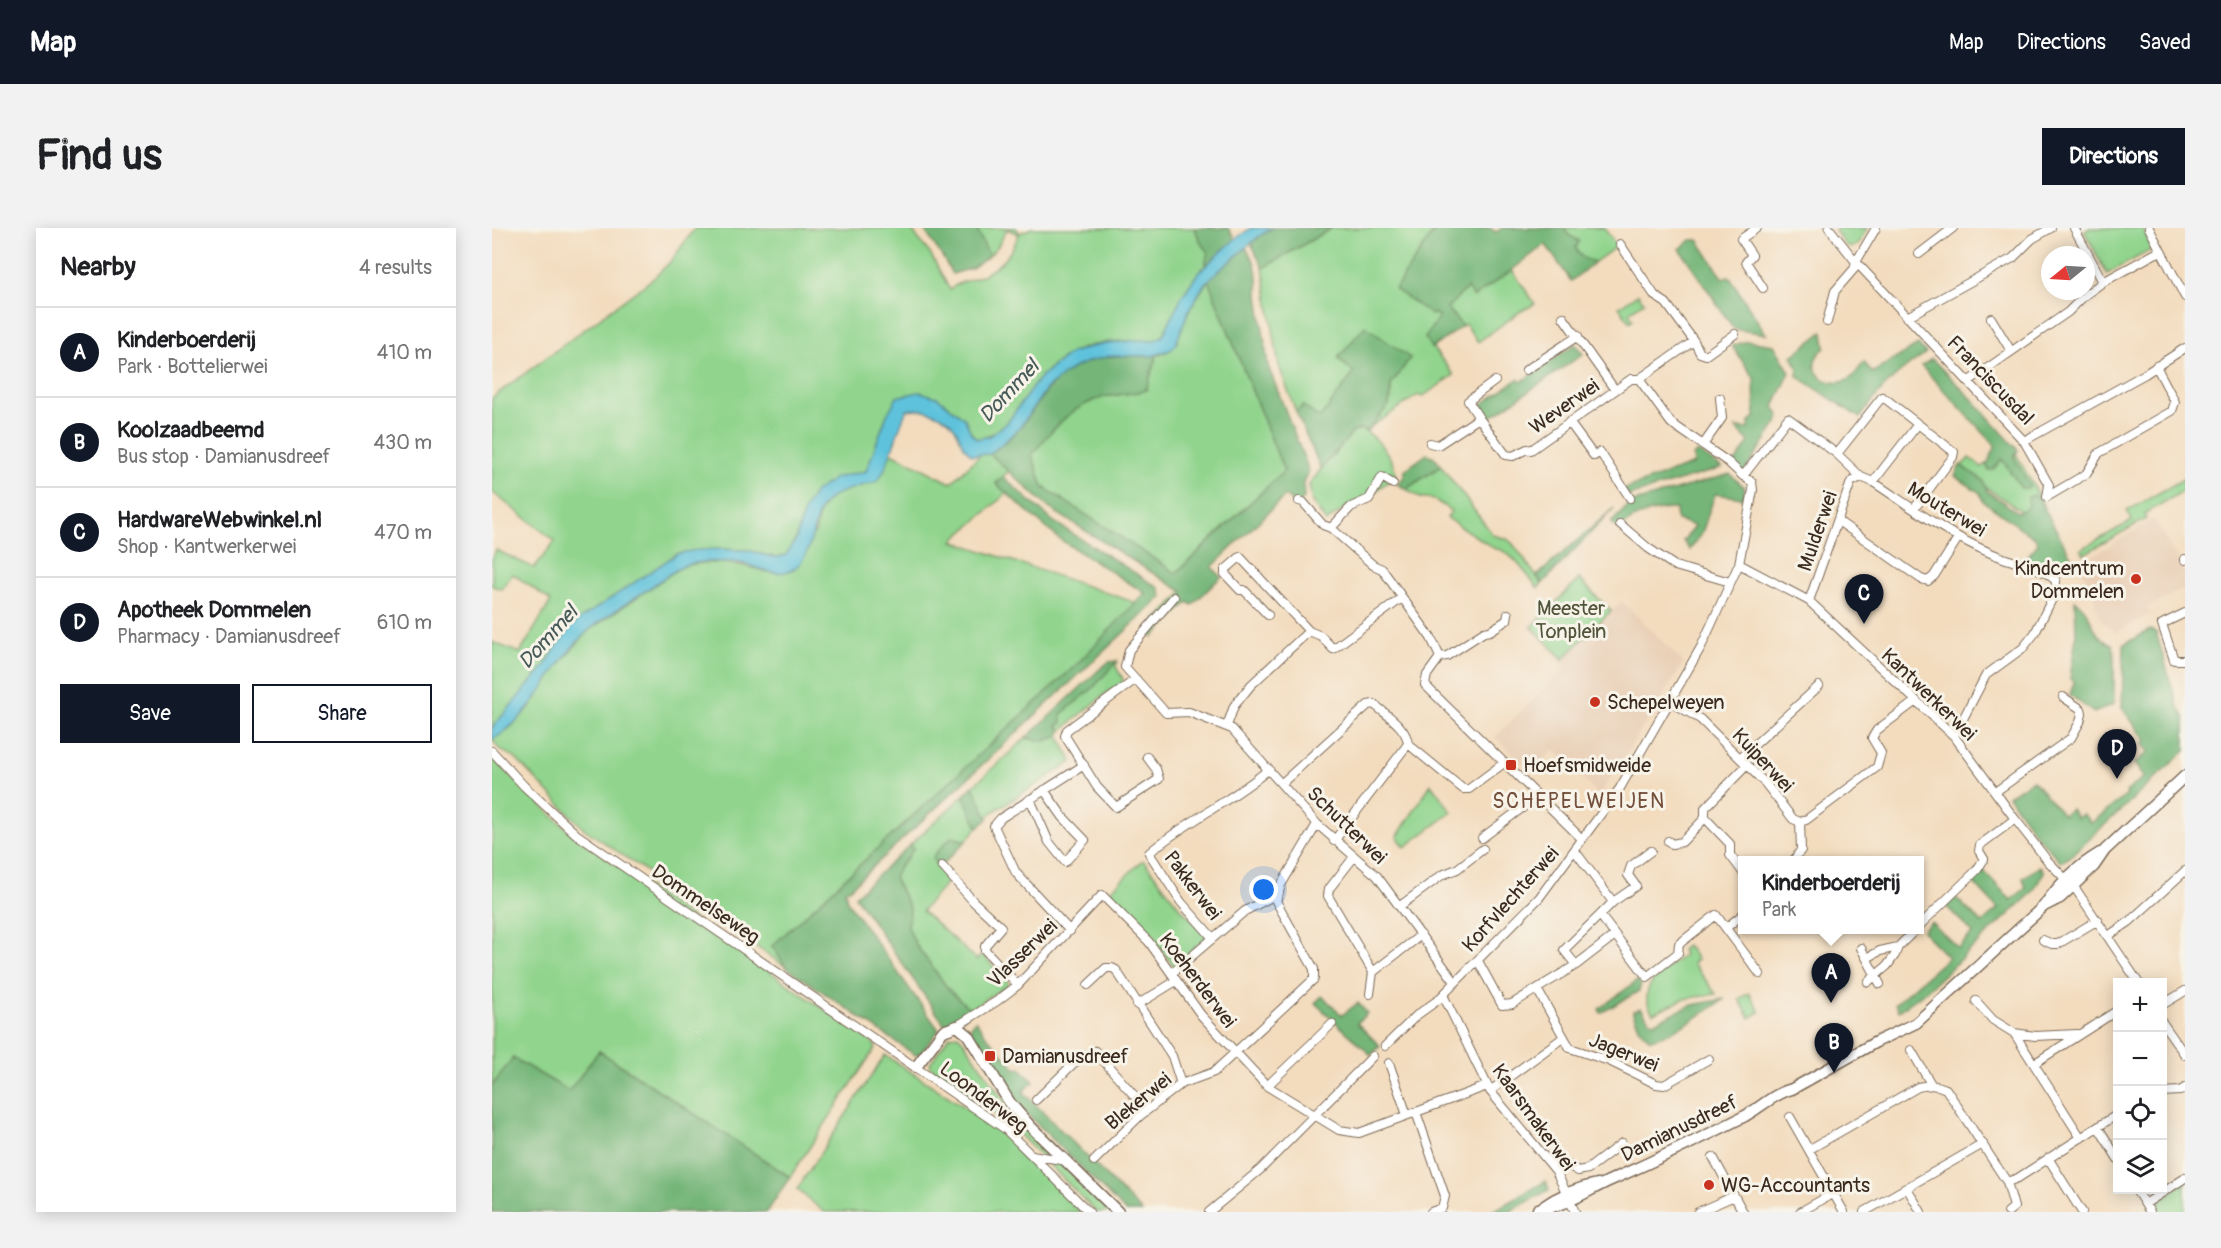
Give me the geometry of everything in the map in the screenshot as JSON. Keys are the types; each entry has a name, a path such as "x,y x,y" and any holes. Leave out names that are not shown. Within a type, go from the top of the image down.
{"street":[{"path":"1757,228 1741,239 1752,255 1746,262 1763,288"},
{"name":"Franciscusdal","path":"1828,228 1856,262 2024,441 2185,348"},
{"path":"1827,322 1835,291 1854,269 1876,228"},
{"path":"1919,254 1953,228"},
{"path":"1908,317 2013,258 2032,239 2051,228"},
{"path":"2149,228 2185,297"},
{"path":"2077,229 2103,282"},
{"path":"1620,244 1655,297 1666,303 1700,352 1706,355 1735,334"},
{"path":"1969,381 2068,312 2085,295 2103,282 2160,251"},
{"path":"1563,317 1615,390"},
{"path":"1991,318 2011,351"},
{"path":"1526,370 1578,336"},
{"name":"Weverwei","path":"1479,418 1506,455 1514,456 1527,449 1531,450 1631,379 1639,379 1694,341"},
{"path":"2024,441 2049,485 2047,496 2086,474 2099,453 2172,411 2175,402 2156,366"},
{"path":"1639,379 1671,423 1743,476"},
{"path":"1430,443 1438,445 1479,418 1468,401 1496,381"},
{"path":"1837,454 1882,397 1954,452 1953,457 1914,509"},
{"path":"1703,445 1722,418 1720,398"},
{"name":"Mouterwei","path":"1743,476 1788,418 1837,454 1861,477 1873,482 1958,538 2050,575 2056,581 2057,586 2035,633 2023,648 1986,675 1954,736"},
{"path":"1569,422 1594,456 1600,452 1630,498"},
{"path":"1873,482 1918,424"},
{"name":"Korfvlechterwei","path":"1385,1046 1417,1015 1443,995 1539,898 1620,788 1701,647 1739,564 1753,490 1752,482 1743,476"},
{"path":"1331,528 1351,507 1369,499 1382,477 1393,484"},
{"name":"Mulderwei","path":"1809,601 1851,482 1861,477"},
{"path":"1299,501 1303,502 1323,525 1331,528 1373,565 1382,569 1431,638 1440,657"},
{"path":"1838,521 1921,579 1928,581 1934,576 1958,538"},
{"path":"1620,524 1648,548 1675,566 1730,582"},
{"path":"1268,615 1225,574 1225,570 1240,557 1309,631 1321,636 1333,649 1402,598"},
{"name":"Kantwerkerwei","path":"1739,564 1809,601 1954,736 2047,860 2069,883 2098,920 2135,978"},
{"path":"1174,597 1129,651 1125,667 1166,713 1189,712 1227,726 1234,706 1251,684 1309,631"},
{"path":"2185,613 2162,624 2174,660 2185,660"},
{"path":"1508,614 1507,620 1490,631 1484,632 1447,656 1440,657 1427,675 1425,685 1582,839"},
{"path":"1136,679 1067,730 1065,736 1097,787 1116,807 1159,779 1156,769 1147,757"},
{"path":"1740,758 1819,686"},
{"path":"1995,792 2071,738 2082,713 2081,709 2064,697"},
{"name":"Kuiperwei","path":"1670,701 1700,719 1765,783 1793,819 1800,822"},
{"path":"1797,856 1801,850 1800,822 1806,820 1877,767 1881,753 1872,738 1877,730 1916,701"},
{"path":"1282,783 1368,705 1374,704 1401,728 1407,736 1408,744 1463,789 1469,789 1504,763"},
{"name":"Schutterwei","path":"1227,726 1282,783 1317,824 1377,876 1455,982"},
{"path":"1334,841 1408,744"},
{"name":"Dommelseweg","path":"492,752 524,786 593,848 915,1067"},
{"path":"1070,931 1016,873 994,826 1000,818 1084,765"},
{"path":"1668,841 1672,844 1682,842 1703,822 1705,808 1747,765"},
{"name":"Pakkerwei","path":"1212,937 1181,902 1149,854 1183,827 1251,784 1269,769"},
{"name":"Damianusdreef","path":"1535,1211 1569,1197 1584,1186 1608,1181 1682,1149 1764,1105 1782,1100 1792,1089 1876,1042 1916,1023 2044,906 2055,890 2069,883 2089,860 2104,850 2185,776"},
{"path":"1029,799 1049,842 1065,862 1085,840 1063,817 1044,790"},
{"path":"1482,838 1538,796"},
{"path":"1705,818 1730,844 1730,855 1738,865"},
{"path":"1924,922 1977,870 1984,859 1978,851 1980,845 2015,819"},
{"path":"1279,893 1281,885 1317,824"},
{"path":"1400,906 1483,849"},
{"path":"1575,851 1613,902"},
{"path":"1576,965 1564,950 1613,902 1636,886 1628,875 1630,866 1651,851"},
{"path":"1354,857 1329,889 1328,896 1372,972 1370,994"},
{"path":"942,866 974,902 1001,927 985,946 985,950 1018,985"},
{"path":"2108,936 2129,922 2185,871"},
{"name":"Koeherderwei","path":"1137,1005 1174,977 1212,937 1245,911 1279,893"},
{"name":"Blekerwei","path":"1094,1161 1147,1110 1182,1084 1215,1072 1314,979 1314,969 1276,901 1279,893"},
{"name":"Vlasserwei","path":"957,1026 1018,985 1102,895"},
{"name":"Koeherderwei","path":"1102,895 1149,942 1201,1015 1267,1086 1339,1130 1359,1133 1411,1113 1489,1089 1564,1037"},
{"path":"1600,915 1647,977 1678,953 1679,944 1716,915 1760,974"},
{"path":"1726,928 1738,919"},
{"path":"2043,940 2058,944 2098,920"},
{"path":"1867,958 1880,951 1898,946 1911,934"},
{"path":"1372,972 1421,935"},
{"path":"1478,961 1502,1005 1512,1004 1576,965 1615,935"},
{"path":"1868,982 1887,966 1895,956 1898,946"},
{"path":"1862,948 1880,984"},
{"path":"1088,986 1106,968 1116,970 1172,1056 1182,1084"},
{"path":"1537,989 1564,1037"},
{"path":"2167,1002 2185,991"},
{"name":"Kaarsmakerwei","path":"1443,995 1489,1089 1552,1166 1575,1212"},
{"path":"1976,1001 1993,1020 2014,1033 2081,1138"},
{"path":"2035,1063 2113,1013"},
{"path":"1267,1086 1332,1024"},
{"path":"915,1067 943,1031 957,1026 968,1035 1010,1103 1030,1126 1118,1212"},
{"path":"2167,1028 2185,1055"},
{"path":"2014,1033 2053,1036 2080,1034"},
{"name":"Jagerwei","path":"1564,1037 1570,1048 1609,1060 1656,1084 1664,1085 1709,1059"},
{"path":"1911,1050 1931,1084"},
{"path":"1036,1100 1074,1063 1095,1051 1147,1110"},
{"path":"1209,1212 1220,1209 1373,1056"},
{"path":"1389,1063 1445,1196 1442,1208 1431,1212"},
{"name":"Loonderweg","path":"915,1067 1005,1129 1089,1212"},
{"path":"1810,1149 1918,1087 1931,1084 1946,1089 2007,1182 2014,1208 2008,1212"},
{"path":"2167,1092 2180,1091 2185,1088"},
{"path":"1791,1117 1844,1212"},
{"path":"2007,1182 2018,1178 2113,1117"},
{"path":"2098,1127 2113,1151"},
{"path":"1552,1166 1561,1161 1578,1171 1588,1169 1622,1143"},
{"path":"1864,1212 1983,1144"},
{"name":"Loonderweg","path":"1032,1155 1068,1161"},
{"path":"1713,1157 1743,1212"},
{"path":"2048,1158 2082,1212"},
{"path":"2138,1194 2147,1208 2185,1178"},
{"path":"1907,1188 1921,1212"},
{"path":"1800,1212 1834,1193"},
{"path":"1698,1212 1734,1196"}],"shaded area":[{"name":"Kindcentrum Dommelen","path":"2154,519 2185,572 2185,587 2147,608 2150,614 2115,633 2101,620 2093,598 2094,593 2078,564"},
{"name":"Schepelweyen","path":"1579,577 1612,610 1622,601 1684,663 1599,796 1554,750 1531,772 1495,737 1566,667 1528,628"}],"green space":[{"path":"695,228 910,228 931,255 950,290 959,283 976,278 997,266 1008,255 1019,234 1007,229 998,246 989,256 976,228 1016,228 1020,233 1032,228 1194,228 1203,246 1209,252 1205,266 1181,298 1163,336 1150,341 1096,344 1070,354 1041,377 1007,422 989,435 977,439 971,433 965,419 937,397 887,415 866,471 835,478 805,508 801,529 786,555 775,557 744,550 719,549 677,554 577,621 543,668 492,728 492,642 520,653 551,601 513,574 501,589 492,586 492,559 496,550 534,568 555,541 492,492 492,398 655,277 671,261"},
{"path":"923,228 976,228 989,256 972,268 952,274"},
{"path":"1194,228 1228,228 1235,239 1205,266 1208,252"},
{"path":"1272,228 1332,228 1263,268 1251,243"},
{"path":"1332,228 1436,228 1395,289 1432,315 1434,313 1439,317 1425,338 1454,375 1422,397 1418,395 1371,427 1391,399 1391,385 1410,358 1339,360 1354,373 1321,417 1303,406 1296,412 1279,366 1263,268"},
{"path":"1436,228 1490,228 1496,232 1502,228 1565,228 1567,234 1579,241 1576,247 1581,256 1595,262 1571,281 1544,245 1473,297 1467,288 1447,308 1462,326 1432,348 1425,338 1439,317 1434,313 1432,315 1395,289"},
{"path":"1565,228 1604,228 1617,246 1595,262 1583,258 1576,247 1579,241 1567,234"},
{"path":"1839,228 1867,228 1859,244 1851,248 1846,246 1835,231"},
{"path":"2090,228 2142,228 2153,249 2107,274 2095,252 2095,246 2092,246 2084,231"},
{"path":"1691,240 1698,240 1723,278 1729,276 1766,334 1734,329 1680,249"},
{"path":"1246,248 1254,261 1258,278 1258,295 1268,366 1309,471 1303,482 1304,498 1297,506 1285,496 1212,567 1221,577 1192,605 1188,602 1153,637 1146,630 1183,592 1049,508 990,454 1018,430 1055,382 1075,367 1098,358 1157,355 1146,390 1104,397 1081,406 1055,428 1032,455 1043,487 1176,573 1284,471 1208,280"},
{"path":"1512,270 1535,304 1521,311 1478,342 1465,324 1462,326 1447,308 1467,288 1474,297"},
{"path":"1208,280 1284,471 1175,574 1043,487 1032,455 1063,420 1081,406 1104,397 1146,390 1157,355 1175,346 1188,312"},
{"path":"1638,294 1644,302 1629,312 1633,319 1630,322 1619,307"},
{"path":"1365,326 1410,358 1391,385 1389,405 1367,431 1360,429 1353,432 1321,469 1296,412 1303,406 1321,417 1354,373 1338,358"},
{"path":"1823,332 1825,348 1815,363 1816,370 1825,380 1832,382 1848,380 1864,362 1872,373 1918,345 1926,353 1890,382 1875,397 1860,418 1797,376 1798,368 1792,356"},
{"path":"1747,341 1774,345 1790,372 1774,407 1780,416 1777,423 1744,472 1732,467 1749,442 1736,428 1749,429 1749,421 1755,418 1754,378 1732,346"},
{"path":"1575,344 1583,354 1488,419 1478,407 1518,379 1521,382"},
{"path":"1932,359 2018,450 2014,457 2030,486 2028,489 2021,488 2002,459 1993,470 1988,470 1987,464 1995,448 1994,444 1921,366"},
{"path":"1360,429 1372,436 1384,448 1396,476 1326,522 1312,502 1309,485 1353,432"},
{"path":"2014,450 2045,507 2027,515 1959,469 1969,458 1982,467"},
{"path":"890,452 951,483 981,454 990,454 1009,471 996,483 1007,493 953,541 1137,603 1075,666 772,946 786,967 583,828 514,757 500,750 492,740 511,727 529,708 557,667 587,632 687,565 727,563 767,572 815,533 819,513 826,502 841,491 876,481 883,472"},
{"path":"1698,452 1722,468 1629,496 1622,490 1694,464 1693,456"},
{"path":"1427,454 1434,457 1441,466 1406,489 1397,484 1404,477 1405,470"},
{"path":"1960,465 1983,480 1987,491 2017,512 2028,505 2028,497 2035,495 2073,560 2052,572 2024,560 2038,544 2036,539 1983,501 1980,493 1955,476"},
{"path":"1441,466 1493,535 1507,539 1513,544 1542,584 1538,588 1506,553 1495,549 1447,518 1451,511 1436,501 1420,498 1406,489"},
{"path":"1730,474 1745,488 1743,498 1715,494 1702,533 1690,550 1683,541 1695,526 1677,520 1676,509 1645,514 1630,521 1619,530 1611,523 1631,503"},
{"path":"1003,477 1054,522 1159,588 1162,597 849,889 845,890 847,901 939,1030 920,1054 915,1055 786,967 772,946 1075,666 1145,593 1059,539 996,484"},
{"path":"2185,478 2185,490 2144,514 2146,519 2084,554 2081,549 2132,521 2127,511"},
{"path":"1614,508 1542,584 1537,576"},
{"name":"Meester Tonplein","path":"1579,579 1611,611 1563,659 1532,627"},
{"path":"2075,600 2085,610 2099,636 2112,644 2114,652 2114,704 2094,713 2070,695 2074,682 2070,679 2076,637"},
{"path":"2150,630 2156,632 2178,707 2185,718 2185,751 2070,857 2061,862 2036,835 2008,796 2033,780 2063,815 2071,809 2077,818 2083,814 2091,823 2127,795 2126,792 2144,777 2135,763 2149,752 2143,744 2146,740 2122,708 2124,644"},
{"path":"1117,661 1116,667 1123,679 1122,684 1109,691 1061,731 1058,725 1062,723 1061,714 1092,689"},
{"path":"1117,661 1092,689 1061,714 1062,723 1058,725 1061,731 1059,736 1044,741 1026,738 1101,668 1109,662"},
{"path":"1059,736 1072,762 994,811 988,819 973,786 1026,738 1044,741"},
{"path":"492,758 573,835 874,1044 876,1047 790,1177 599,1051 569,1091 513,1058 492,1086"},
{"path":"1431,784 1452,812 1405,847 1397,837"},
{"path":"973,786 988,819 978,827 963,796"},
{"path":"963,796 978,827 966,841 952,837 934,855 935,864 949,880 922,911 977,960 982,954 1008,982 1008,985 970,1009 949,990 916,945 908,927 910,909 894,878 913,848 911,844"},
{"path":"951,837 966,841 939,868 933,859 934,855"},
{"path":"911,844 913,848 911,852 894,878 910,909 908,927 916,945 949,990 970,1009 964,1018 945,1025 855,896"},
{"path":"1142,861 1207,937 1174,966 1152,938 1111,894 1111,890"},
{"path":"2040,866 2044,872 2032,893 1926,991 1899,1011 1895,1004 1948,957 1924,933 1924,929 1931,922 1958,948 1973,933 1946,906 1955,897 1982,923 1998,909 1971,880 1982,869 2011,900 2026,888 2023,878"},
{"path":"1687,945 1697,959 1693,963 1716,994 1684,999 1653,1013 1648,1003 1649,987 1661,973 1684,955 1681,950"},
{"path":"1638,980 1641,984 1639,991 1601,1013 1599,1009"},
{"path":"1749,993 1760,1012 1750,1018 1739,999"},
{"path":"1322,996 1342,1015 1358,1003 1367,1013 1357,1023 1380,1046 1371,1055 1315,1003"},
{"path":"1725,999 1679,1028 1650,1039 1640,1029 1633,1013 1641,1008 1649,1020 1654,1022 1692,1005"},
{"path":"976,1021 1016,1069 1020,1068 1034,1082 1025,1089 1024,1093 1142,1212 1126,1212 1023,1110 972,1035 970,1029"},
{"path":"958,1035 1013,1114 1110,1212 1096,1212 1008,1123 931,1068 930,1063 949,1036"},
{"path":"599,1051 790,1177 767,1212 492,1212 492,1086 513,1058 569,1091"},
{"path":"885,1055 980,1117 1006,1137 1023,1151 1081,1212 824,1212 797,1189"},
{"path":"1546,1181 1549,1190 1509,1212 1491,1212"},
{"path":"2185,1182 2185,1212 2155,1212 2151,1207"}],"water":[{"path":"1251,228 1272,228 1258,237 1205,283 1188,312 1175,346 1170,350 1152,356 1110,356 1073,368 1047,388 1018,430 990,454 972,455 965,448 957,431 945,418 926,411 907,410 881,476 876,482 844,491 827,501 819,512 810,545 802,561 796,567 789,571 776,573 740,563 713,562 686,565 677,570 594,626 567,654 522,716 492,740 492,728 543,668 567,631 577,621 677,554 719,549 744,550 775,557 786,555 796,539 805,508 815,492 835,478 866,471 887,415 897,397 919,392 937,397 965,419 971,433 977,439 989,436 1007,423 1040,377 1071,353 1100,344 1153,341 1163,336 1181,298 1198,273 1235,239"}],"place":[{"name":"Kindcentrum Dommelen","path":"2136,579"},
{"name":"HardwareWebwinkel.nl","path":"1864,624"},
{"name":"Schepelweyen","path":"1595,702"},
{"name":"Hoefsmidweide","path":"1511,765"},
{"name":"Apotheek Dommelen","path":"2117,779"},
{"name":"Kinderboerderij","path":"1831,1003"},
{"name":"Damianusdreef","path":"990,1056"},
{"name":"Koolzaadbeemd","path":"1834,1073"},
{"name":"WG-Accountants","path":"1709,1185"}],"district":[{"name":"SCHEPELWEIJEN","path":"1579,801"}],"water label":[{"name":"Dommel","path":"1009,391"},
{"name":"Dommel","path":"548,637"}]}
